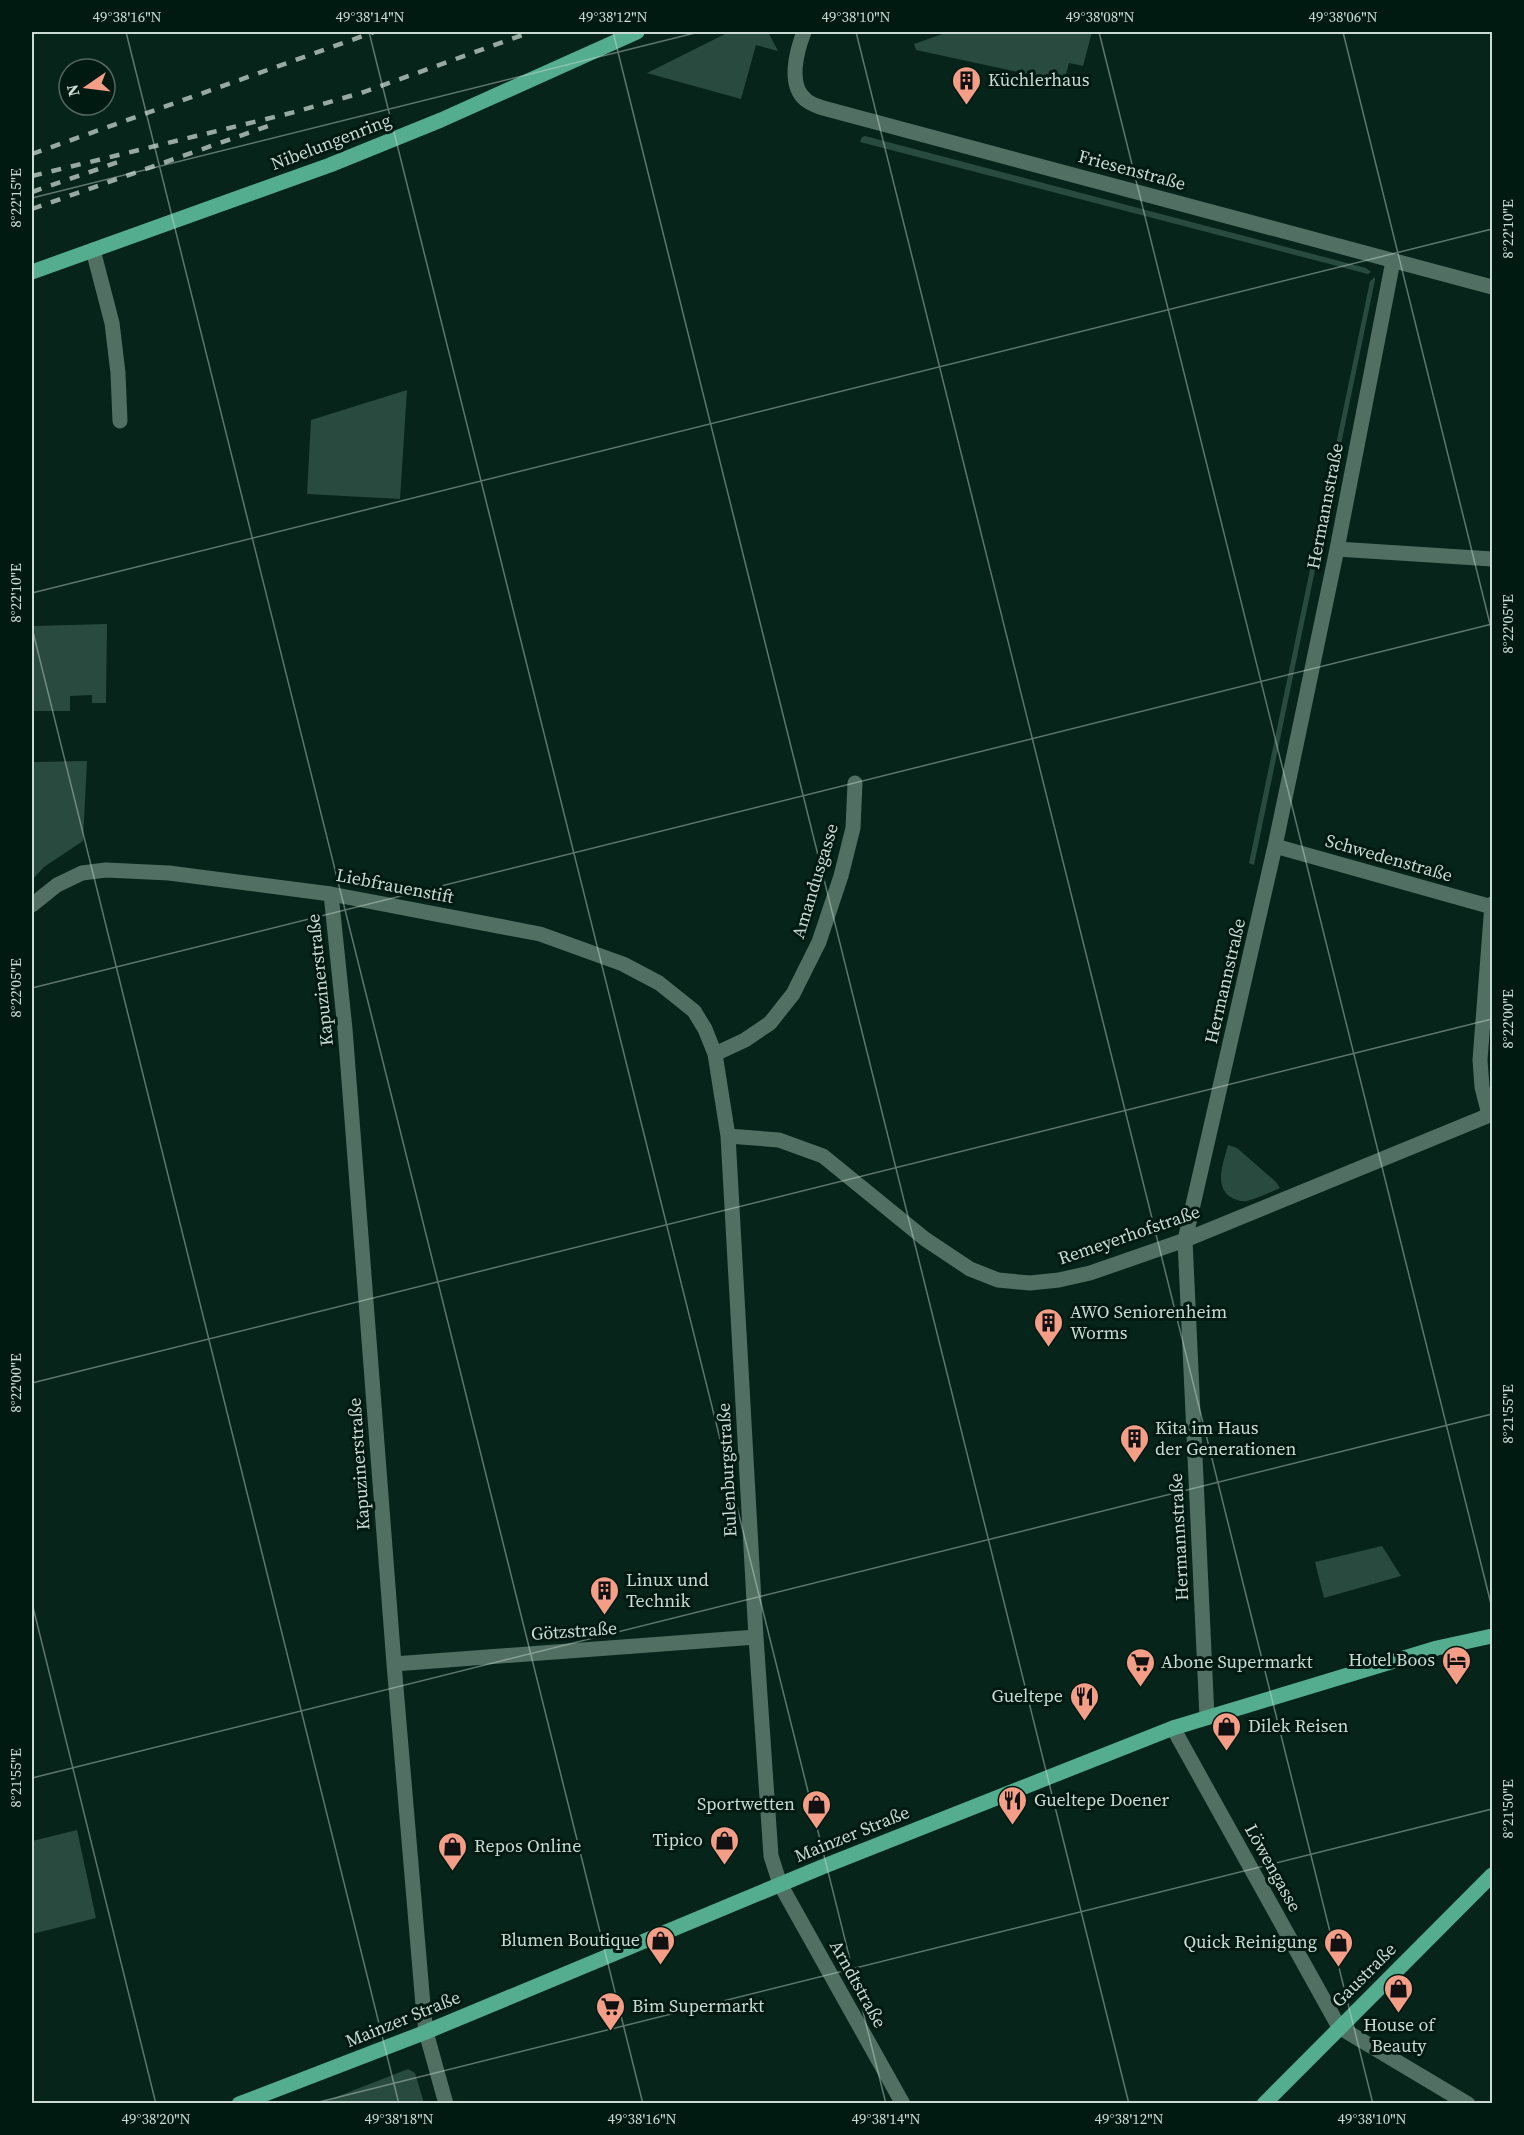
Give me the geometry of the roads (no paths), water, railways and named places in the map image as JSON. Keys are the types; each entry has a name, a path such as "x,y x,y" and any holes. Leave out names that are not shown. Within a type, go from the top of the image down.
{"main road":[{"name":"Nibelungenring","path":"32,272 341,160 441,120 637,32"},
{"name":"Mainzer Straße","path":"239,2103 426,2032 780,1884 1173,1728 1437,1648 1492,1636"},
{"name":"Gaustraße","path":"1264,2103 1492,1875"}],"street":[{"name":"Friesenstraße","path":"804,32 796,59 795,77 798,90 805,100 823,108 1492,287"},
{"path":"93,250 112,323 118,373 120,421"},
{"name":"Hermannstraße","path":"1207,1717 1185,1240 1275,846 1394,261"},
{"path":"1337,549 1492,559"},
{"name":"Amandusgasse","path":"716,1053 746,1040 770,1023 793,994 819,942 841,876 853,828 855,783"},
{"name":"Schwedenstraße","path":"1275,846 1492,906"},
{"name":"Liebfrauenstift","path":"32,905 57,885 82,873 106,870 169,873 331,894 540,934 623,964 659,983 694,1011 716,1053"},
{"name":"Kapuzinerstraße","path":"331,894 345,1029 394,1664 426,2032 446,2103"},
{"path":"1491,1114 1482,1087 1480,1060 1492,906"},
{"name":"Eulenburgstraße","path":"716,1053 728,1136 756,1637 771,1856 780,1884"},
{"name":"Remeyerhofstraße","path":"728,1136 779,1140 823,1156 925,1239 970,1269 998,1280 1030,1283 1059,1280 1090,1273 1185,1240 1491,1114"},
{"name":"Götzstraße","path":"394,1664 756,1637"},
{"name":"Löwengasse","path":"1173,1728 1339,2027"},
{"name":"Arndtstraße","path":"780,1884 903,2103"},
{"path":"1339,2027 1468,2103"}],"railway":[{"path":"32,154 374,32"},
{"path":"32,176 295,112 364,92 528,33"},
{"path":"32,209 268,126"},
{"path":"32,192 124,160"}],"place":[{"name":"Küchlerhaus","path":"967,106"},
{"name":"AWO Seniorenheim Worms","path":"1049,1348"},
{"name":"Kita im Haus der Generationen","path":"1134,1464"},
{"name":"Linux und Technik","path":"605,1616"},
{"name":"Hotel Boos","path":"1456,1686"},
{"name":"Abone Supermarkt","path":"1140,1688"},
{"name":"Gueltepe","path":"1084,1722"},
{"name":"Dilek Reisen","path":"1227,1752"},
{"name":"Gueltepe Doener","path":"1013,1826"},
{"name":"Sportwetten","path":"816,1830"},
{"name":"Tipico","path":"724,1866"},
{"name":"Repos Online","path":"453,1872"},
{"name":"Blumen Boutique","path":"661,1966"},
{"name":"Quick Reinigung","path":"1338,1968"},
{"name":"House of Beauty","path":"1399,2014"},
{"name":"Bim Supermarkt","path":"611,2032"}]}
